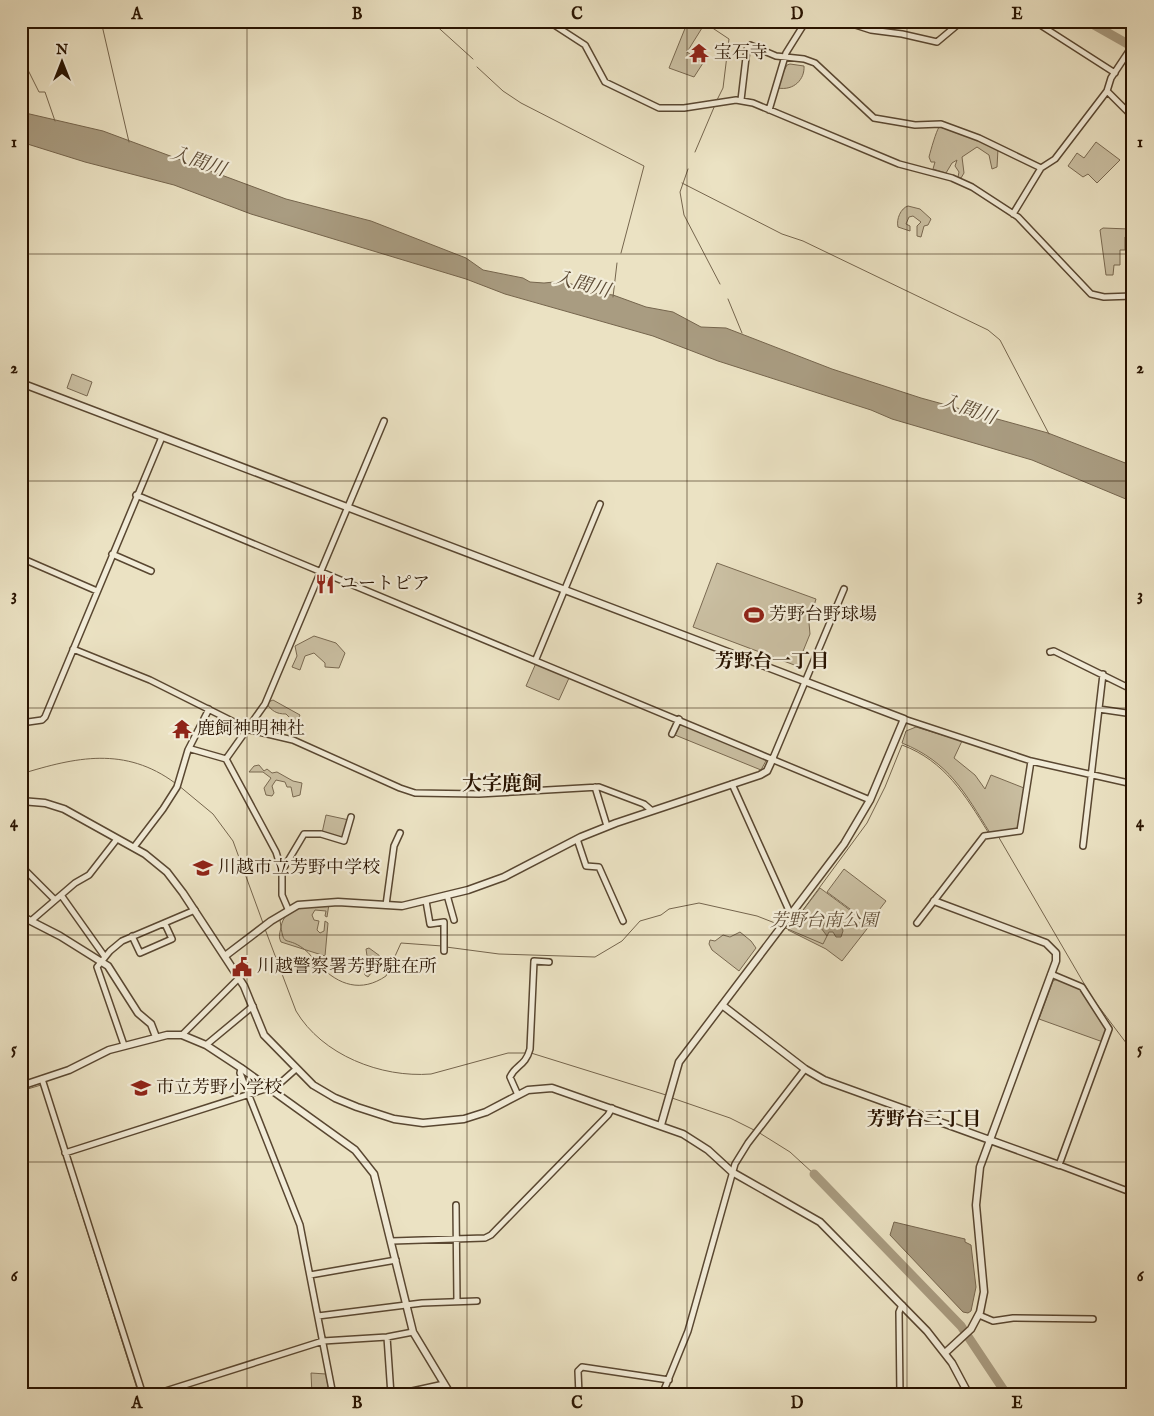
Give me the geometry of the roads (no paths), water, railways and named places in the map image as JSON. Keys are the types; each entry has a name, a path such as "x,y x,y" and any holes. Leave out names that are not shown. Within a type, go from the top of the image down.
{"street":[{"path":"548,21 584,45 605,82 659,108 684,108 741,100 900,164 952,178 986,195 1013,214 1086,290 1096,296 1133,296"},
{"path":"769,110 784,59 806,21"},
{"path":"843,21 870,30 902,34 937,42 962,21"},
{"path":"1034,21 1115,72"},
{"path":"1013,214 1041,168 1055,159 1107,91 1107,85 1133,45"},
{"path":"741,100 748,46 784,59 804,59 814,63 874,118 902,124 931,123 951,127 1041,168"},
{"path":"1107,91 1133,117"},
{"path":"21,383 904,719 1031,761 1133,784"},
{"path":"226,759 265,704 384,420"},
{"path":"21,723 42,720 45,717 136,495 162,437"},
{"path":"136,495 536,659 870,800"},
{"path":"536,659 600,504"},
{"path":"112,554 151,571"},
{"path":"21,558 97,591"},
{"path":"225,956 260,928 288,909 316,902 402,906 447,895 497,880 577,839 607,826 760,775 767,771 844,589"},
{"path":"73,648 150,680 247,729 262,735 293,740 415,793 479,794 595,787 609,789 644,804 651,810"},
{"path":"1050,652 1054,651 1133,690"},
{"path":"1084,846 1090,775 1103,674"},
{"path":"134,847 171,798 182,776 187,752 209,709"},
{"path":"1098,709 1133,714"},
{"path":"672,734 679,719"},
{"path":"661,1124 679,1062 844,844 870,800 904,719"},
{"path":"190,749 226,759 271,841 282,871 281,889 288,909"},
{"path":"917,923 984,836 1020,831 1031,761"},
{"path":"732,784 791,915"},
{"path":"595,787 607,826"},
{"path":"21,801 45,803 64,809 134,847 167,872 225,956 253,1006 264,1034 313,1085 335,1098 408,1122 438,1123 464,1119 486,1112 528,1090 545,1088 661,1124 699,1143 732,1172 820,1222 902,1305 945,1353 969,1395"},
{"path":"282,871 304,834 321,834 344,841 351,817"},
{"path":"386,905 394,846 400,833"},
{"path":"32,920 75,883 88,876 117,839"},
{"path":"577,839 586,866 599,867 623,921"},
{"path":"21,866 55,900"},
{"path":"61,895 122,985 138,1013 151,1024 156,1037"},
{"path":"447,895 454,920"},
{"path":"426,901 430,924 444,922 444,951"},
{"path":"934,901 1052,946 1056,956 980,1167 976,1189 976,1218 984,1292 978,1315 970,1330 945,1353"},
{"path":"124,1046 97,968 110,951 132,936 195,910"},
{"path":"21,916 32,920 104,959"},
{"path":"132,936 140,953 172,939 165,924"},
{"path":"518,1095 510,1077 528,1056 530,1049 534,961 549,962"},
{"path":"1050,974 1082,987 1110,1029 1059,1165"},
{"path":"182,1035 183,1031 207,1011 238,978"},
{"path":"722,1005 806,1069 837,1085 1133,1193"},
{"path":"206,1045 253,1006"},
{"path":"21,1086 124,1046 156,1037 182,1035 206,1045 269,1088 363,1157 374,1174 413,1332 451,1395"},
{"path":"241,1068 240,1073 248,1095 300,1225 333,1395"},
{"path":"65,1153 269,1088 283,1082 296,1069"},
{"path":"662,1395 688,1331 732,1172 748,1143 806,1069"},
{"path":"42,1079 143,1395"},
{"path":"392,1241 485,1238 491,1235 608,1115 612,1108"},
{"path":"456,1205 457,1301"},
{"path":"310,1275 396,1260"},
{"path":"318,1316 406,1305 477,1301"},
{"path":"900,1395 899,1312 902,1305"},
{"path":"978,1315 993,1321 1013,1318 1093,1319"},
{"path":"153,1395 322,1340 387,1337 413,1332"},
{"path":"387,1337 392,1395 444,1384"},
{"path":"578,1395 578,1371 582,1367 669,1380"}],"waterway":[{"path":"101,21 129,142"},
{"path":"431,21 473,59"},
{"path":"693,21 701,25 702,21 729,39 723,88 716,102"},
{"path":"1087,21 1133,47"},
{"path":"21,56 39,92 45,92 55,121"},
{"path":"477,67 503,91 521,103 644,166 621,253"},
{"path":"695,152 715,105"},
{"path":"688,169 680,192 684,215 720,284"},
{"path":"682,183 782,234 803,241 988,330 1000,340 1049,434"},
{"name":"入間川","path":"613,297 617,263"},
{"path":"728,299 742,333"},
{"path":"789,929 867,823 885,787 902,745 930,760 942,770 962,792 988,832 996,833"},
{"path":"21,774 61,763 100,758 119,759 156,771 175,783"},
{"path":"178,785 213,814 233,841 263,923"},
{"path":"998,836 1093,999 1133,1052"},
{"path":"446,947 499,954 595,957 622,941 640,921 661,915 669,909 699,903 757,916 780,925"},
{"path":"280,920 284,939 304,949 327,973 343,982 351,984 368,984 386,976 401,943 442,946"},
{"path":"783,927 823,944 827,936"},
{"path":"265,929 296,1011 307,1027 321,1040 354,1060 392,1072 431,1074 508,1053 527,1053"},
{"path":"531,1053 666,1095"},
{"path":"21,1091 41,1085 139,1395"},
{"path":"672,1098 730,1118 754,1130"},
{"path":"758,1132 790,1152 814,1174"},
{"path":"814,1174 961,1326 1007,1395"}],"place":[{"name":"宝石寺","path":"699,53"},
{"name":"ユートピア","path":"325,584"},
{"name":"芳野台野球場","path":"754,615"},
{"name":"鹿飼神明神社","path":"182,729"},
{"name":"川越市立芳野中学校","path":"203,868"},
{"name":"川越警察署芳野駐在所","path":"242,967"},
{"name":"市立芳野小学校","path":"141,1088"}],"district":[{"name":"芳野台一丁目","path":"772,662"},
{"name":"大字鹿飼","path":"502,784"},
{"name":"芳野台三丁目","path":"924,1120"}],"park label":[{"name":"芳野台南公園","path":"824,921"}]}
